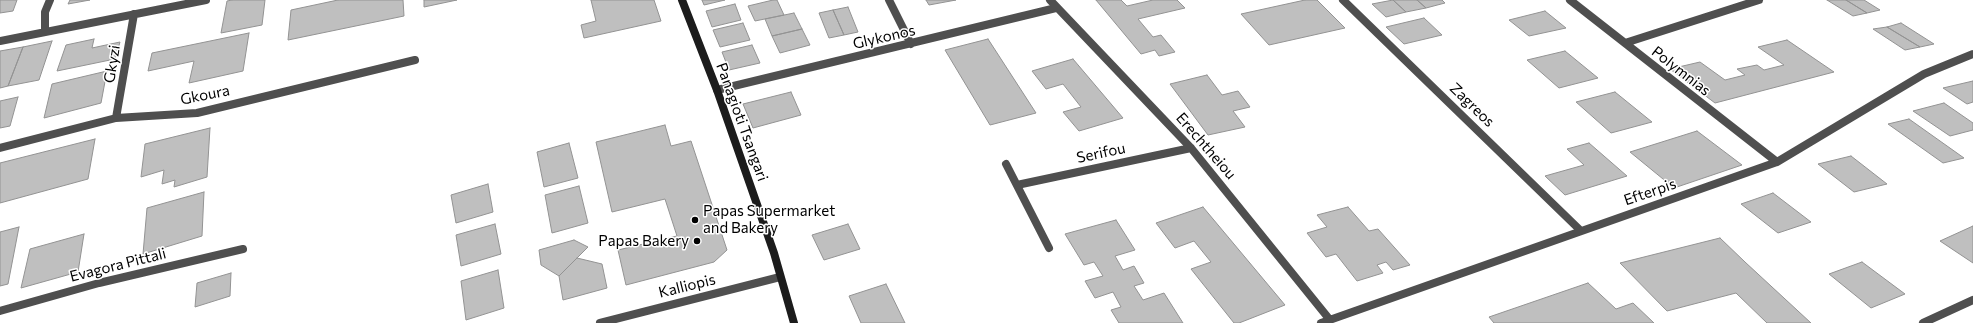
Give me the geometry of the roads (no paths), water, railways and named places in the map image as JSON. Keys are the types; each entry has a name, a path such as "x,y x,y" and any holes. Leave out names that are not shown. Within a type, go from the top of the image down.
{"main road":[{"name":"Panagioti Tsangari","path":"682,0 717,90 774,253 794,323"}],"street":[{"path":"45,31 45,12 50,0"},
{"path":"0,41 206,0"},
{"path":"889,0 911,44"},
{"name":"Erechtheiou","path":"1050,0 1056,8 1192,148 1326,321"},
{"name":"Zagreos","path":"1343,0 1581,231"},
{"name":"Polymnias","path":"1570,0 1776,162"},
{"path":"1625,43 1748,2 1759,0"},
{"name":"Glykonos","path":"717,90 1056,8"},
{"name":"Gkyzi","path":"116,118 134,14"},
{"name":"Efterpis","path":"1326,321 1776,162 1924,74 1971,56"},
{"name":"Gkoura","path":"0,148 116,118 197,113 415,60"},
{"name":"Serifou","path":"1017,185 1192,148"},
{"path":"1006,164 1049,248"},
{"name":"Evagora Pittali","path":"0,311 99,282 243,249"},
{"name":"Kalliopis","path":"600,323 780,277"},
{"path":"1922,323 1973,300"}],"place":[{"name":"Papas Supermarket and Bakery","path":"695,220"},
{"name":"Papas Bakery","path":"697,241"}]}
